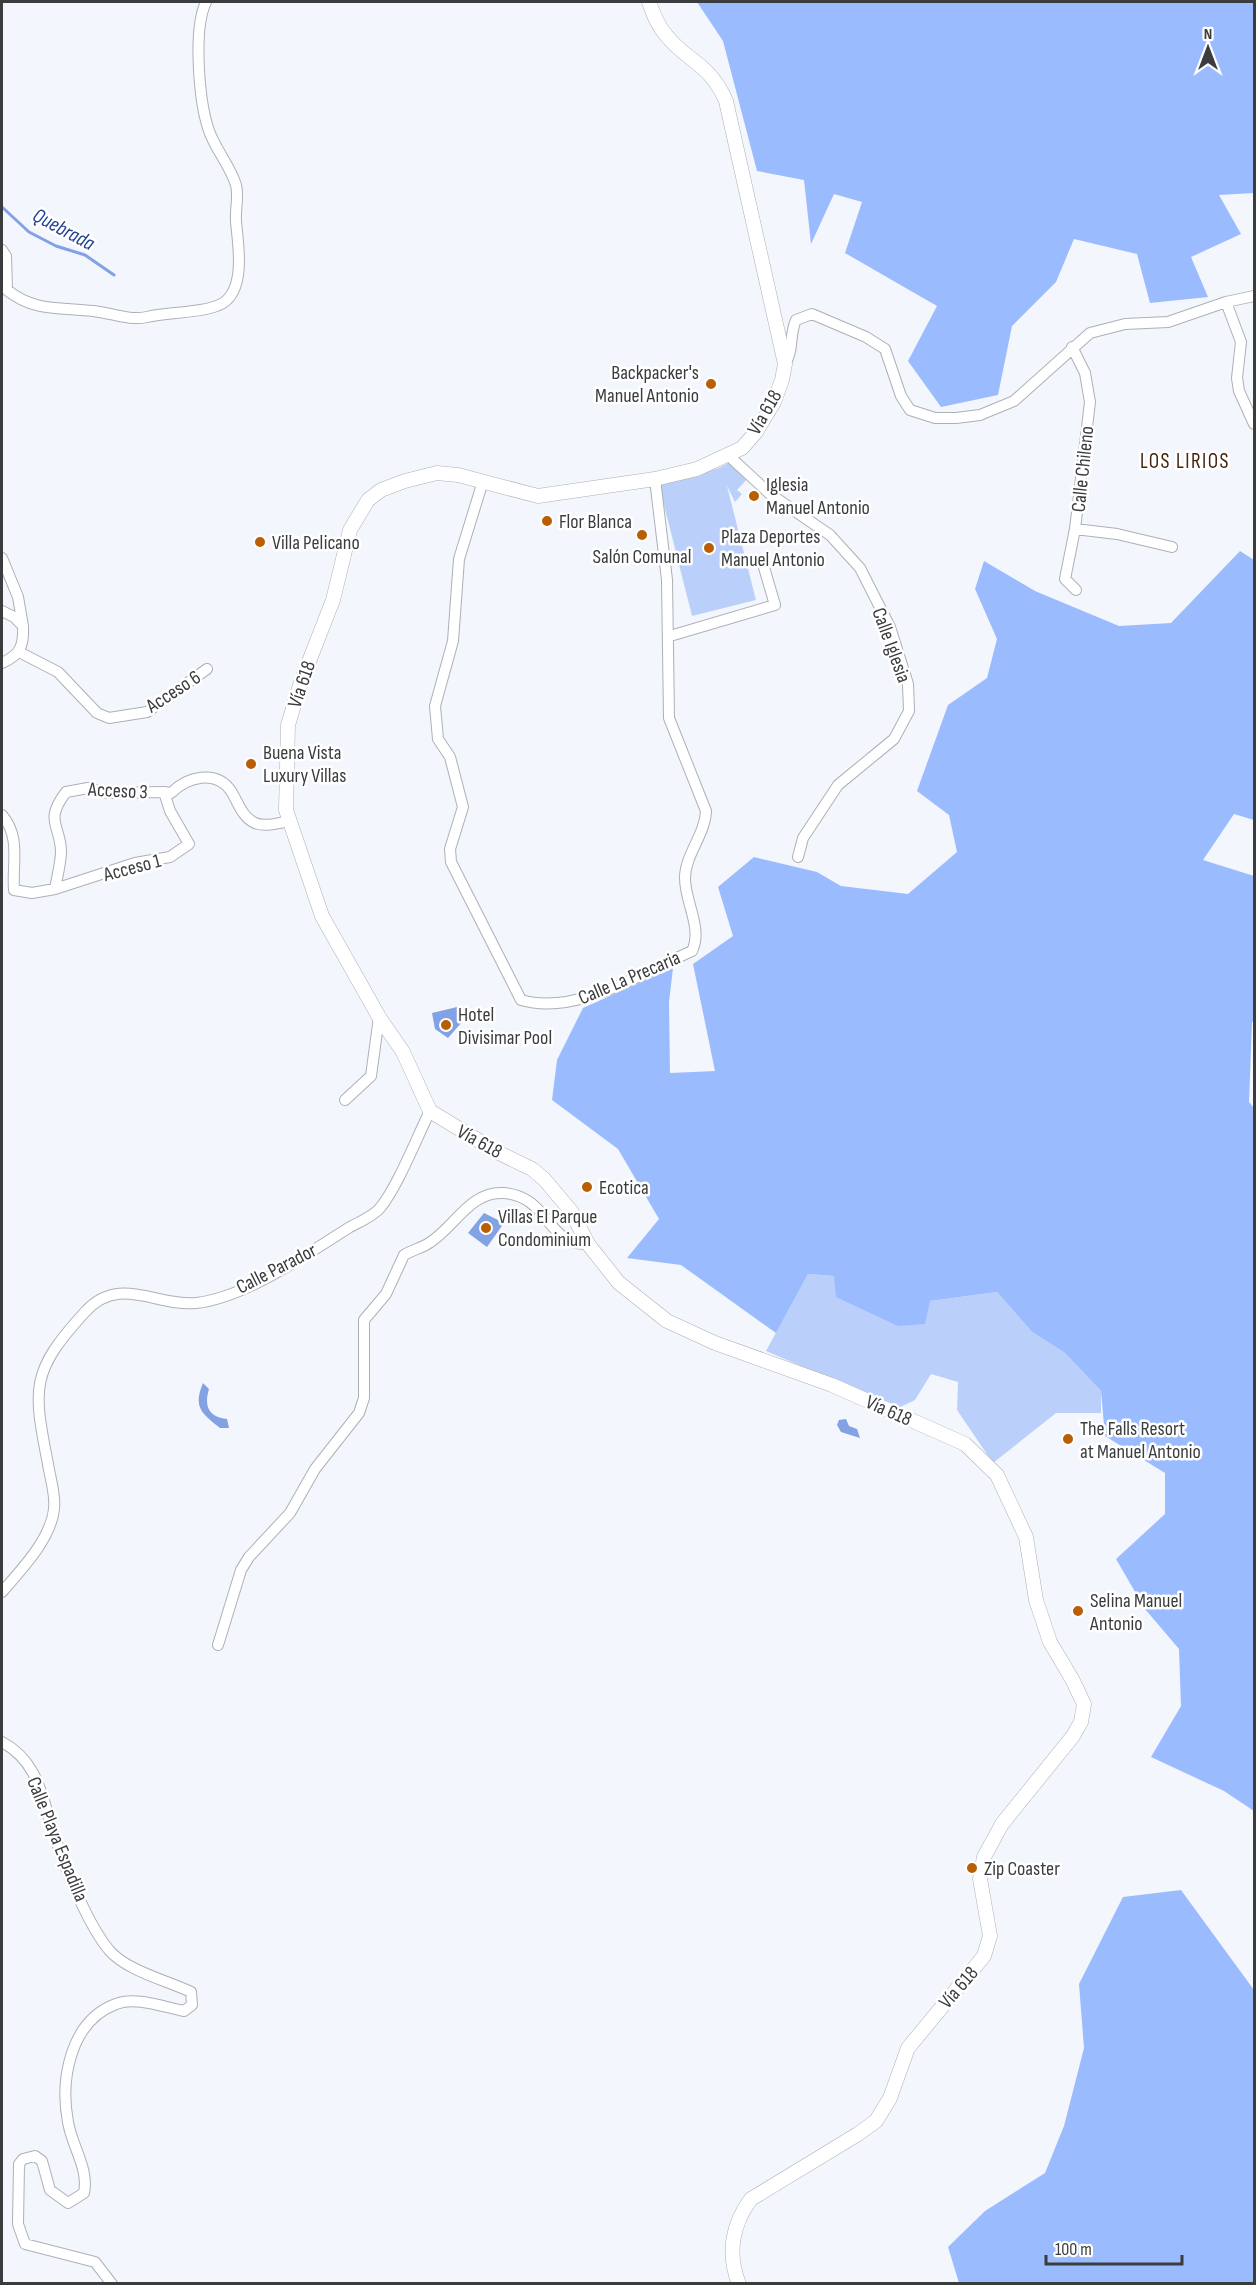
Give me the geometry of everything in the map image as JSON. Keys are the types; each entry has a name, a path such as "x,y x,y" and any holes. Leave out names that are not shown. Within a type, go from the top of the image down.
{"street":[{"path":"2,250 6,256 7,290 26,303 44,308 90,311 125,318 144,318 163,313 210,310 225,302 234,289 240,264 237,186 208,128 203,99 200,28 206,2"},
{"name":"Vía 618","path":"649,2 658,25 668,38 712,75 726,101 785,364 774,402 756,432 742,448 697,469 655,479 538,495 513,491 483,481 437,473 381,490 368,500 350,530 333,600 301,682 288,725 285,772 289,821 322,916 379,1017 403,1052 430,1111 499,1153 532,1169 544,1179 571,1211 588,1244 619,1283 667,1321 715,1343 832,1385 965,1444 997,1475 1016,1510 1026,1537 1036,1600 1050,1642 1084,1704 1081,1722 1073,1736 1002,1824 984,1857 980,1879 990,1936 984,1956 908,2048 890,2098 876,2121 838,2147 751,2199 741,2211 734,2233 732,2265 739,2283"},
{"path":"785,364 792,349 793,327 796,320 812,314 866,337 885,350 901,396 910,410 935,418 980,415 1026,392 1072,347 1090,333 1110,326 1168,321 1226,302 1254,296"},
{"path":"1226,302 1241,342 1237,378 1239,391 1254,424"},
{"name":"Calle Chileno","path":"1072,347 1085,373 1090,402 1075,529 1065,579 1076,590"},
{"name":"Calle Iglesia","path":"729,456 770,494 830,535 860,568 890,627 908,684 909,711 894,739 838,785 803,837 798,857"},
{"name":"Calle La Precaria","path":"483,481 459,559 453,641 435,706 438,739 450,757 463,807 450,849 451,861 521,1000 558,1004 584,999 692,951 698,939 685,879 705,823 706,811 669,718 668,580 655,479"},
{"path":"1075,529 1117,534 1172,548"},
{"path":"2,558 18,597 24,644 19,652 2,663"},
{"path":"670,636 775,606 763,564"},
{"path":"2,611 14,617 23,626"},
{"name":"Acceso 6","path":"19,652 58,672 97,713 109,718 147,712 207,669"},
{"path":"164,792 171,793 185,782 203,777 212,778 231,790 244,815 254,823 266,825 289,821"},
{"name":"Acceso 3","path":"55,889 61,850 54,829 54,814 66,792 88,788 107,793 164,792"},
{"name":"Acceso 1","path":"2,815 9,824 16,844 13,867 14,890 32,893 55,889 135,863 170,856 189,844 170,811 164,792"},
{"path":"345,1100 371,1076 379,1017"},
{"name":"Calle Parador","path":"2,1592 29,1558 53,1518 55,1507 53,1491 39,1418 39,1380 44,1365 86,1310 120,1293 138,1293 184,1302 215,1298 254,1284 318,1247 380,1209 430,1111"},
{"path":"218,1645 241,1570 249,1557 290,1513 315,1469 359,1413 364,1398 364,1320 386,1294 404,1255 428,1244 484,1195 501,1193 516,1195 533,1202 563,1239 575,1245 588,1244"},
{"name":"Calle Playa Espadilla","path":"2,1742 9,1746 37,1775 54,1835 97,1933 111,1952 137,1969 191,1992 192,2005 184,2011 133,2001 116,2004 97,2015 84,2028 66,2073 68,2122 87,2179 84,2193 68,2203 50,2190 42,2161 35,2156 23,2159 19,2164 18,2224 25,2244 95,2262 112,2283"}],"shaded area":[{"path":"697,2 1254,2 1254,193 1219,195 1241,234 1191,257 1208,297 1150,303 1137,254 1074,239 1056,282 1012,326 998,395 941,407 908,361 937,306 845,253 862,202 834,194 811,244 804,180 757,171 723,41"},
{"name":"Plaza Deportes Manuel Antonio","path":"730,462 748,478 737,490 742,494 735,502 727,486 756,600 692,616 659,485 719,468"},
{"path":"1240,551 1254,560 1254,820 1234,814 1203,860 1254,876 1254,1019 1249,1102 1254,1108 1254,1811 1224,1791 1151,1757 1181,1706 1179,1649 1145,1609 1116,1559 1165,1514 1165,1473 1105,1436 1101,1391 1065,1353 1032,1332 997,1292 930,1301 925,1324 898,1326 836,1297 834,1276 808,1274 776,1333 681,1265 627,1258 659,1219 618,1149 552,1100 557,1060 583,1008 673,968 669,1002 670,1073 715,1071 693,964 733,936 718,887 754,857 817,872 841,886 908,894 957,852 949,815 917,791 948,705 987,678 997,639 975,589 984,561 1035,591 1119,626 1171,623"},
{"name":"Hotel Divisimar Pool","path":"457,1007 462,1022 448,1038 435,1029 432,1013"},
{"name":"Villas El Parque Condominium","path":"484,1213 504,1223 487,1247 468,1233"},
{"path":"808,1274 835,1276 930,1301 997,1292 1032,1332 1065,1353 1101,1391 1101,1413 1056,1413 993,1463 957,1410 958,1382 931,1374 915,1400 898,1408 766,1351"},
{"path":"203,1383 209,1389 207,1405 209,1410 215,1416 227,1419 229,1428 220,1428 201,1409 199,1398"},
{"path":"846,1419 849,1426 857,1429 860,1438 841,1432 837,1425 839,1420"},
{"path":"1181,1890 1254,1990 1254,2283 959,2283 948,2247 985,2211 1045,2173 1064,2126 1084,2048 1079,1984 1123,1897"}],"waterway":[{"name":"Quebrada","path":"2,207 29,232 56,246 85,255 114,275"}],"place":[{"name":"Backpacker's Manuel Antonio","path":"711,384"},
{"name":"Iglesia Manuel Antonio","path":"754,496"},
{"name":"Flor Blanca","path":"547,521"},
{"name":"Salón Comunal","path":"642,535"},
{"name":"Villa Pelicano","path":"260,542"},
{"name":"Plaza Deportes Manuel Antonio","path":"709,548"},
{"name":"Buena Vista Luxury Villas","path":"251,764"},
{"name":"Hotel Divisimar Pool","path":"446,1025"},
{"name":"Ecotica","path":"587,1187"},
{"name":"Villas El Parque Condominium","path":"486,1228"},
{"name":"The Falls Resort at Manuel Antonio","path":"1068,1439"},
{"name":"Selina Manuel Antonio","path":"1078,1611"},
{"name":"Zip Coaster","path":"972,1868"}],"district":[{"name":"LOS LIRIOS","path":"1185,461"}]}
